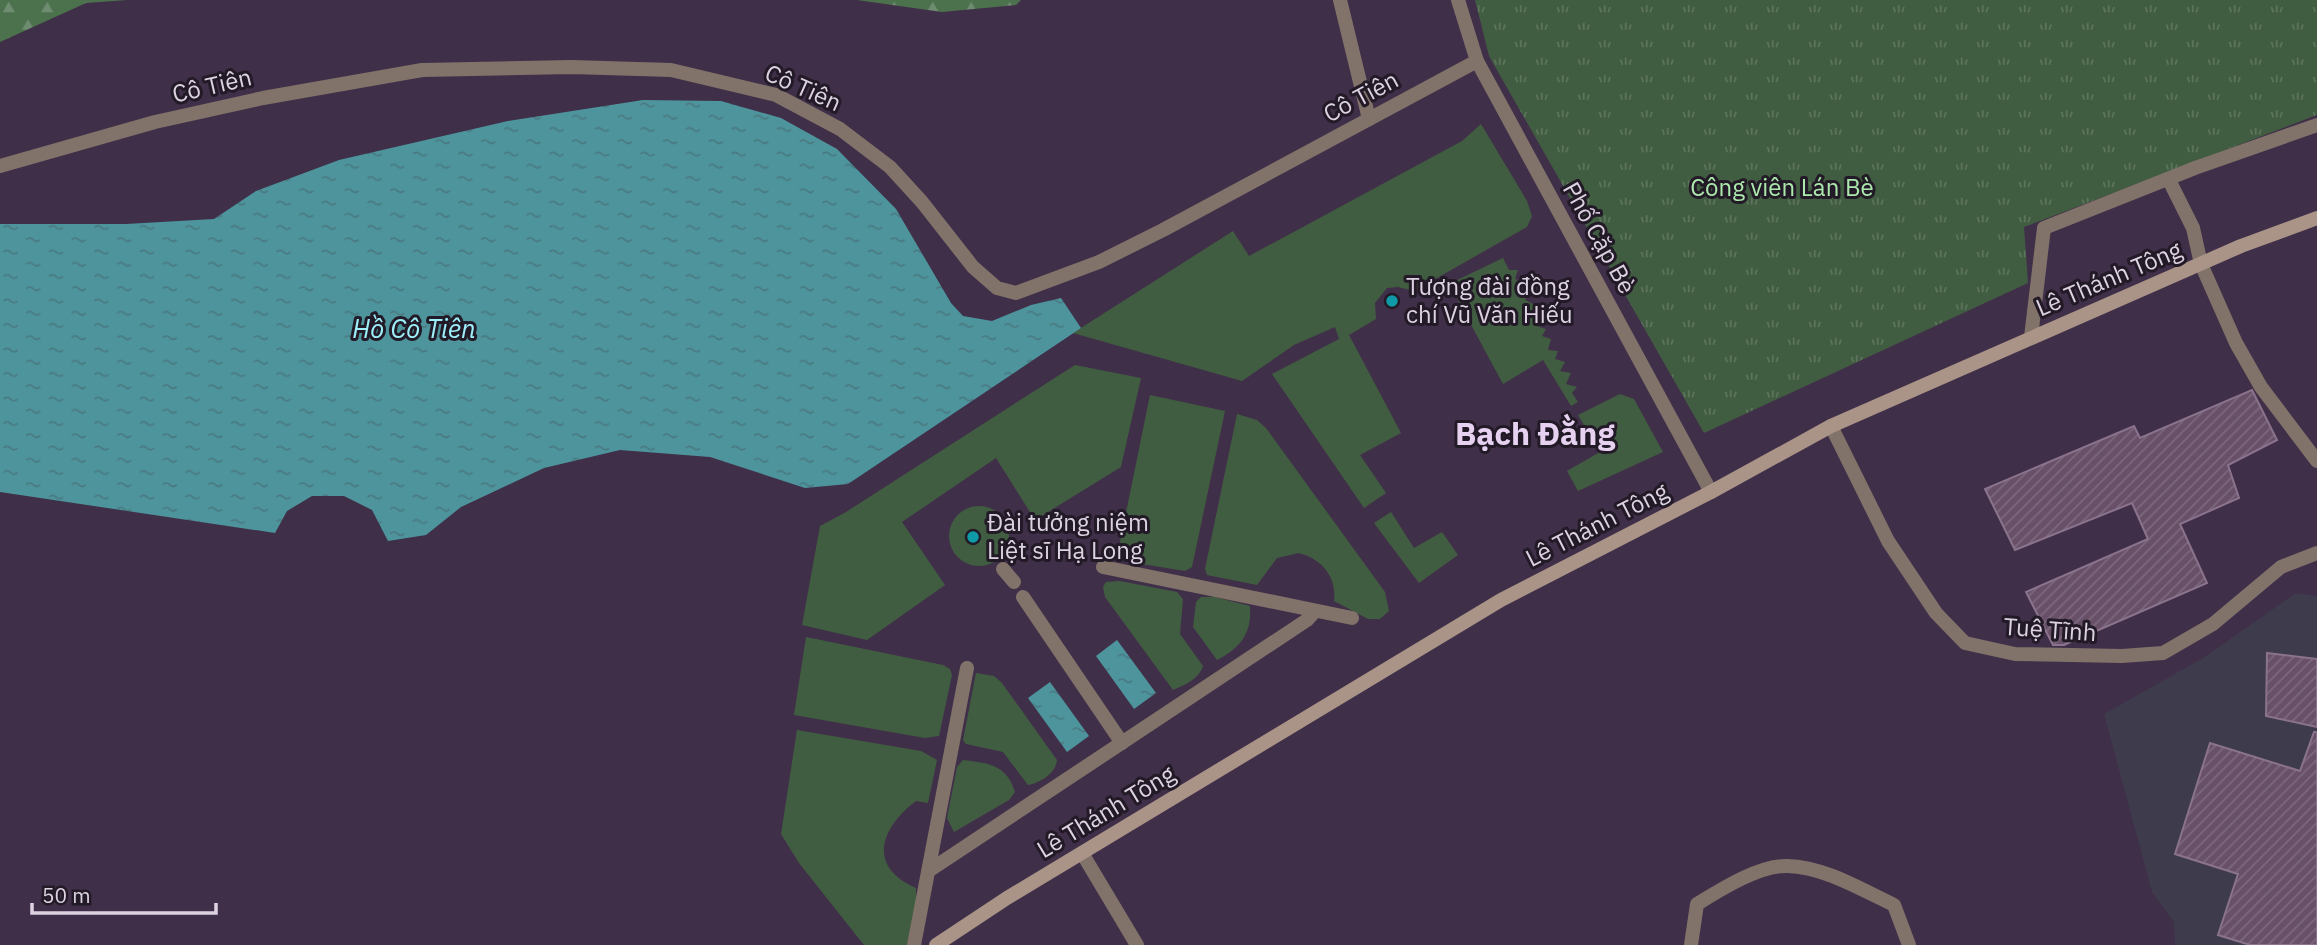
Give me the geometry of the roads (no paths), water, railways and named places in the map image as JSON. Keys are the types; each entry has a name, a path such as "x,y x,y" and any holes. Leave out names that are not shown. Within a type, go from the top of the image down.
{"main road":[{"name":"Lê Thánh Tông","path":"936,945 1082,853 1501,600 1712,492 1831,426 2200,264 2317,218"}],"street":[{"path":"1340,0 1369,119"},
{"name":"Phố Cặp Bè","path":"1458,0 1477,61 1712,492"},
{"name":"Cô Tiên","path":"0,166 168,119 263,98 422,70 572,67 671,70 776,95 840,129 890,167 922,202 973,267 997,288 1016,293 1055,281 1128,248 1477,61"},
{"path":"2031,337 2044,228 2195,168 2317,125"},
{"path":"2169,180 2193,228 2200,264 2236,343 2260,387 2317,461"},
{"name":"Tuệ Tĩnh","path":"1831,426 1888,541 1936,613 1965,643 2015,654 2122,656 2163,653 2213,624 2281,567 2317,553"},
{"path":"1104,567 1352,618"},
{"path":"1003,569 1014,582"},
{"path":"1023,597 1122,743"},
{"path":"930,870 1307,620 1315,611"},
{"path":"914,945 930,870 935,821 967,668"},
{"path":"1082,853 1137,945"},
{"path":"1691,945 1697,904 1741,878 1785,865 1832,876 1894,905 1909,945"}],"water":[{"name":"Hồ Cô Tiên","path":"643,100 721,101 781,118 837,149 896,209 951,303 963,316 992,321 1031,305 1061,298 1081,328 848,484 805,488 710,457 620,450 544,468 461,507 426,535 388,541 372,510 344,496 312,496 287,511 275,533 0,492 0,224 126,224 214,219 256,191 339,160 508,121"},
{"path":"1117,640 1156,693 1134,709 1096,656"},
{"path":"1050,682 1089,736 1067,752 1028,698"}],"place":[{"name":"Tượng đài đồng chí Vũ Văn Hiếu","path":"1392,301"},
{"name":"Đài tưởng niệm Liệt sĩ Hạ Long","path":"973,537"}],"district":[{"name":"Bạch Đằng","path":"1535,434"}],"park label":[{"name":"Công viên Lán Bè","path":"1782,188"}]}
